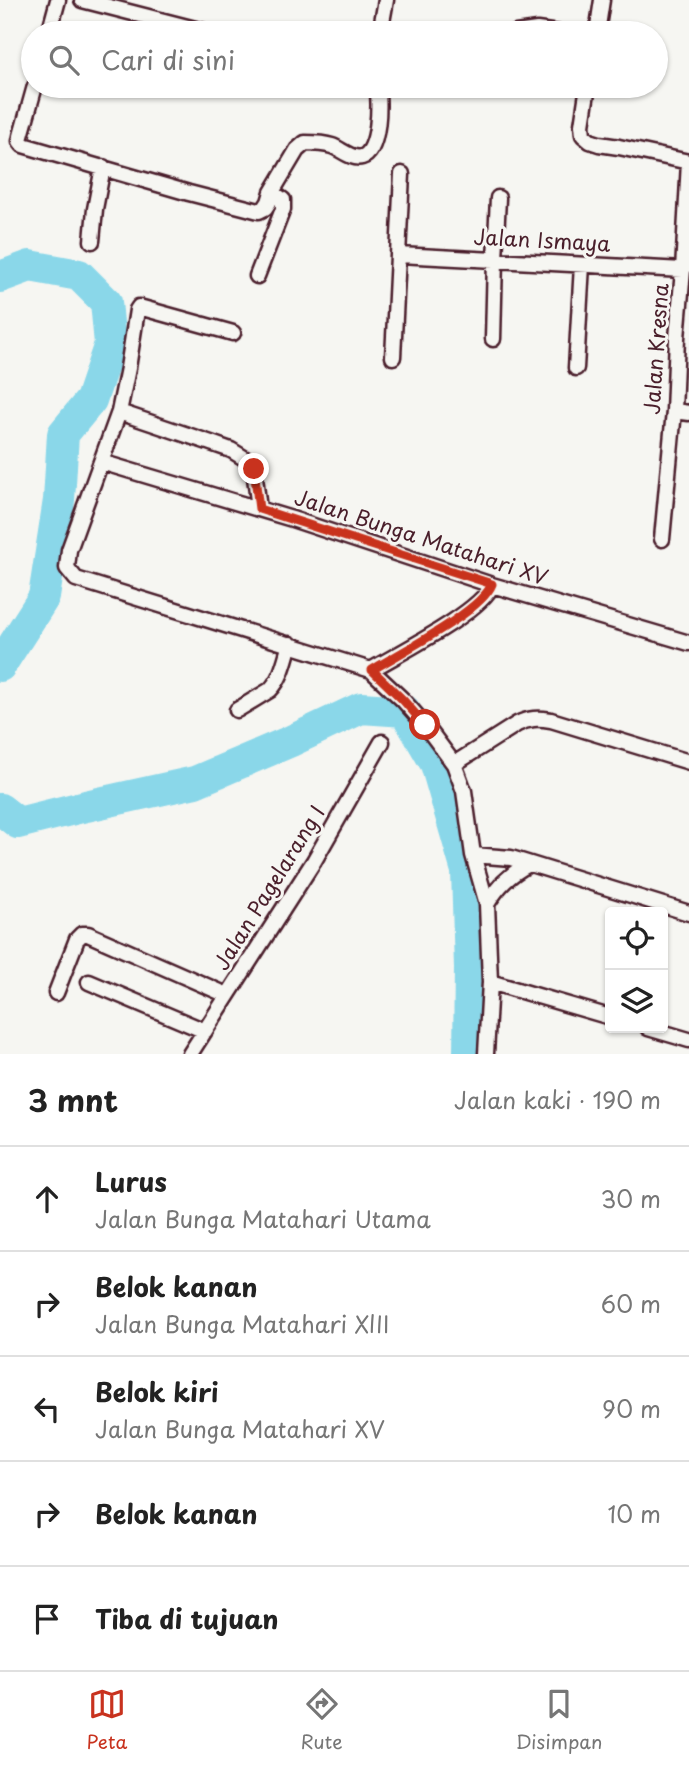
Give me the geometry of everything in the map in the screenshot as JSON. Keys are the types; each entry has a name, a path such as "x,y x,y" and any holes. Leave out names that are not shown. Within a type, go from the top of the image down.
{"street":[{"path":"52,21 58,0"},
{"path":"82,0 114,4 171,21"},
{"path":"382,21 386,0"},
{"path":"599,21 602,0"},
{"path":"32,98 20,141 23,145 259,211 270,202 272,192 297,150 305,143 332,146 353,157 361,158 368,154 379,118 378,98"},
{"path":"586,98 582,125 583,135 590,141 689,162"},
{"name":"Jalan Kresna","path":"662,539 682,412 677,338 689,162"},
{"path":"92,241 103,167"},
{"path":"393,357 402,174"},
{"path":"257,276 283,209 283,200 272,192"},
{"path":"493,339 498,198"},
{"name":"Jalan Ismaya","path":"399,255 683,270"},
{"path":"576,368 582,265"},
{"path":"233,333 139,307 136,310 119,412 69,550 67,568 76,579 372,670 425,725 454,764 464,792 473,855 487,904 490,982 486,1054"},
{"path":"119,412 231,450 244,458 254,469 259,509"},
{"name":"Jalan Bunga Matahari XV","path":"101,462 689,643"},
{"path":"372,670 440,630 479,603 492,584"},
{"path":"237,710 274,686 290,644"},
{"path":"454,764 517,724 527,719 539,718 689,762"},
{"name":"Jalan Pagelarang I","path":"190,1054 314,861 382,743"},
{"path":"473,855 511,858 689,913"},
{"path":"487,904 506,878 528,864"},
{"path":"56,993 77,939 82,934 89,934 227,995"},
{"path":"89,982 205,1031"},
{"path":"490,982 605,1016"},
{"path":"665,1033 689,1040"}],"waterway":[{"path":"0,277 30,266 79,275 106,302 110,344 91,400 63,434 59,500 44,597 0,666"},
{"path":"0,809 18,823 195,782 361,708 405,711 436,764 467,871 469,1054"}],"route":[{"path":"254,469 259,509 492,584 479,603 440,630 372,670 425,725"}]}
